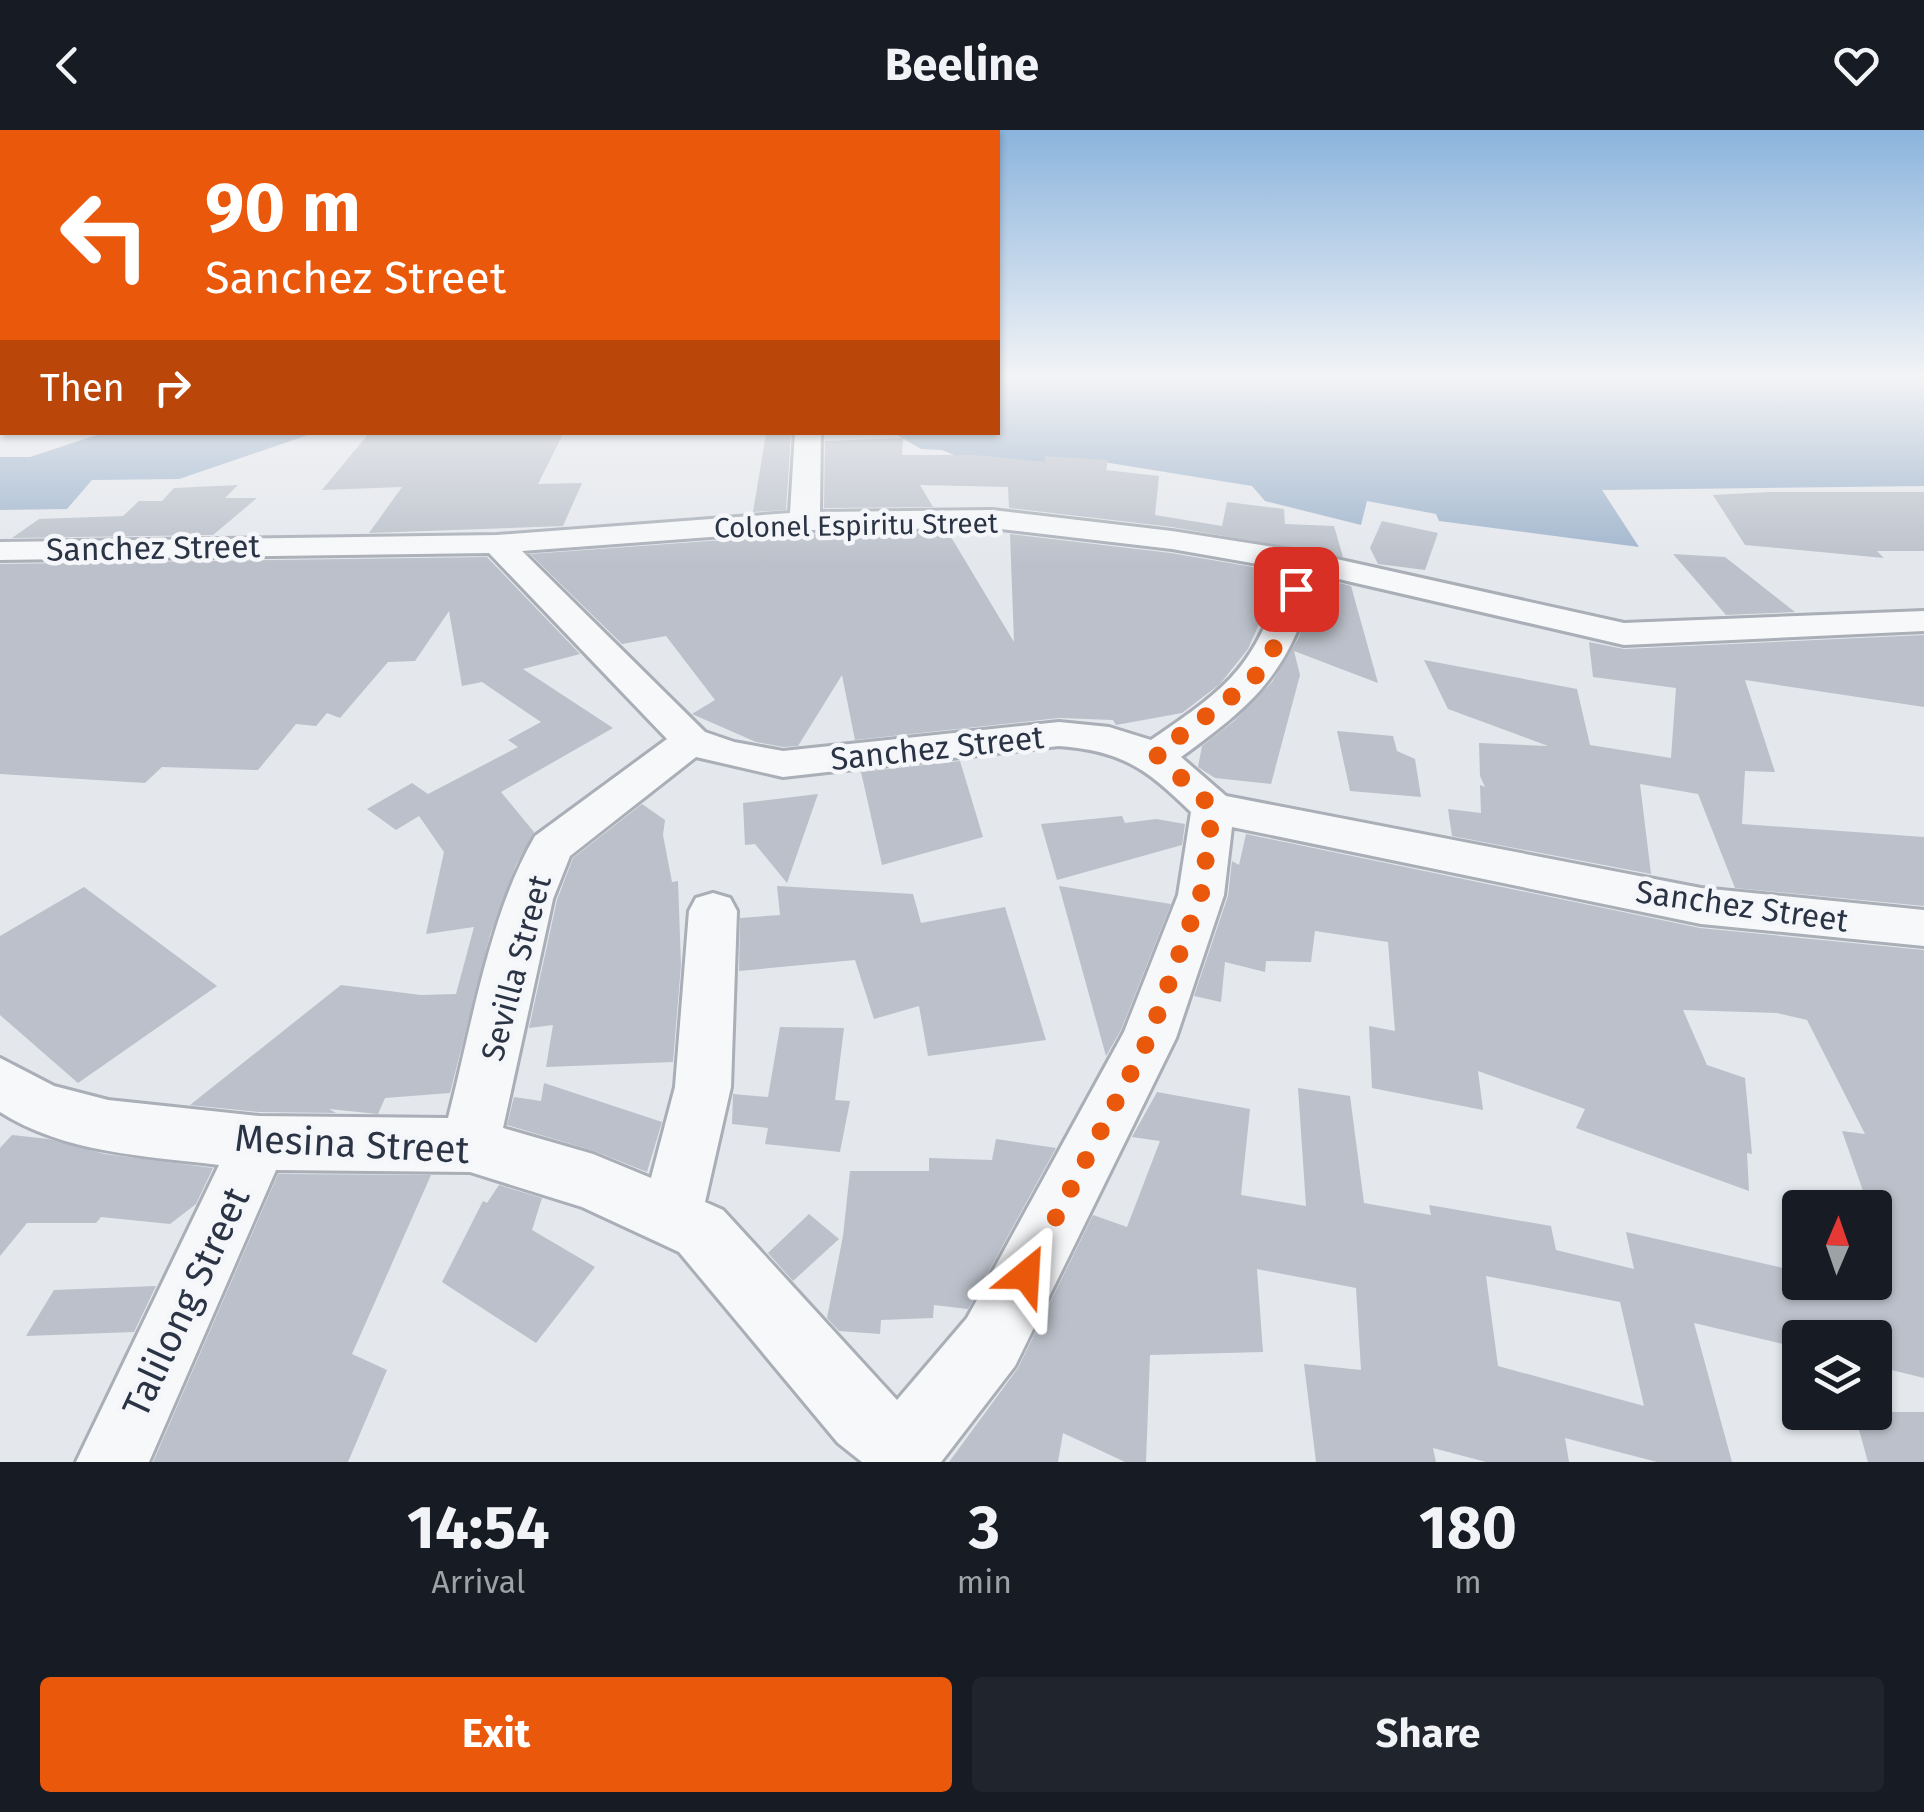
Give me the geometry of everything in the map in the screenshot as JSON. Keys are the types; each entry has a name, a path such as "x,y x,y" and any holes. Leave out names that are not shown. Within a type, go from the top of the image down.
{"street":[{"path":"805,521 808,440"},
{"name":"Colonel Espiritu Street","path":"496,544 805,521 992,519 1172,540 1305,562 1624,634 1924,622"},
{"name":"Sanchez Street","path":"0,551 496,544 691,741 727,754 783,764 1058,734 1099,736 1156,754 1213,808 1701,906 1924,928"},
{"path":"1156,754 1252,681 1277,643 1305,562"},
{"name":"Sevilla Street","path":"470,1145 530,899 552,847 691,741"},
{"name":"Mesina Street","path":"0,1082 40,1108 108,1126 259,1143 470,1145 593,1182 700,1231 863,1418 904,1456 991,1342 1149,1038 1201,894 1213,808"},
{"path":"671,1218 703,1087 713,911"},
{"name":"Talilong Street","path":"112,1462 259,1143"}],"water":[{"path":"80,440 293,440 179,479 92,480 67,509 0,510 0,457 30,457"},
{"path":"906,440 1924,440 1924,486 1602,490 1639,547 1439,521 1436,514 1367,501 1361,525 1265,501 1252,486 1097,461 978,465 942,450 921,449"}],"building":[{"path":"363,440 560,440 538,484 582,483 563,526 369,533 402,487 322,490"},
{"path":"765,440 791,440 786,510 753,512"},
{"path":"903,440 902,455 976,455 1045,462 1045,456 1108,460 1106,470 1159,476 1155,515 1222,526 1227,502 1284,509 1285,524 1334,526 1343,557 1172,527 1009,508 1008,487 920,485 933,507 824,508 825,441"},
{"path":"238,485 225,498 257,498 213,535 12,538 39,519 123,516 139,501 162,501 174,488"},
{"path":"1924,492 1924,551 1877,551 1884,558 1745,545 1713,495"},
{"path":"1382,521 1438,533 1425,570 1378,564 1370,548"},
{"path":"948,532 1014,642 1010,534 1171,553 1282,572 1248,649 1220,684 1182,713 1116,725 1113,720 1059,718 855,740 842,675 798,746 783,747 756,742 692,714 715,700 666,636 622,644 530,554 805,534"},
{"path":"1673,554 1725,557 1795,612 1726,615"},
{"path":"487,557 580,654 523,669 613,728 501,792 534,832 516,865 490,935 450,1093 385,1098 378,1114 329,1109 336,1113 259,1112 190,1105 341,985 421,995 456,994 474,927 426,934 444,852 419,816 396,830 367,809 412,783 428,794 518,747 508,740 541,722 482,682 462,686 449,611 415,661 388,662 340,718 327,713 316,726 296,724 258,770 162,767 145,783 0,774 0,564"},
{"path":"1320,578 1351,586 1378,683 1294,651 1300,675 1271,784 1215,778 1198,767 1202,746 1234,721 1272,682 1299,637"},
{"path":"1924,635 1924,707 1745,680 1775,772 1745,771 1742,824 1924,837 1924,906 1735,888 1698,794 1640,784 1651,874 1452,836 1448,809 1481,813 1480,785 1485,787 1480,776 1479,743 1548,746 1448,709 1424,660 1577,689 1590,745 1671,758 1676,688 1593,677 1589,642 1624,649"},
{"path":"1337,731 1393,736 1397,751 1415,759 1421,797 1350,791"},
{"path":"960,761 983,837 882,865 861,772"},
{"path":"818,794 787,883 755,844 745,845 743,803"},
{"path":"642,804 665,820 663,835 672,882 678,881 681,965 673,1062 546,1067 553,1025 529,1028 557,900 573,858"},
{"path":"1122,816 1125,823 1156,819 1185,824 1182,845 1057,880 1041,824"},
{"path":"1246,834 1700,928 1924,950 1924,1378 1892,1370 1892,1320 1782,1320 1782,1344 1694,1323 1732,1462 1657,1462 1565,1438 1569,1462 1486,1462 1433,1448 1436,1462 1316,1462 1304,1364 1361,1370 1356,1288 1257,1269 1263,1352 1150,1355 1146,1462 1125,1462 1063,1433 1058,1462 949,1462 1018,1368 1093,1215 1127,1227 1160,1141 1132,1137 1157,1092 1250,1109 1241,1195 1306,1206 1298,1088 1350,1096 1364,1203 1431,1215 1429,1205 1551,1226 1556,1250 1634,1269 1626,1232 1782,1268 1782,1300 1892,1300 1892,1190 1863,1190 1842,1131 1865,1134 1807,1020 1777,1013 1683,1010 1707,1065 1745,1078 1752,1154 1747,1153 1749,1191 1576,1128 1585,1109 1478,1071 1483,1110 1372,1088 1369,1026 1395,1031 1388,942 1315,931 1311,962 1266,961 1265,972 1225,962 1221,1002 1194,996 1228,896 1232,861 1239,865","holes":["1486,1276 1620,1302 1644,1406 1498,1366"]},
{"path":"777,886 913,894 921,923 1005,907 1046,1040 928,1056 919,1006 874,1019 855,960 739,971 740,918 780,915"},
{"path":"1059,886 1171,904 1121,1030 1106,1056"},
{"path":"84,887 217,986 78,1083 0,1015 0,936"},
{"path":"780,1027 844,1028 835,1100 850,1101 840,1152 765,1144 768,1128 732,1124 733,1094 768,1097"},
{"path":"544,1083 662,1122 647,1172 594,1151 507,1125 514,1097 541,1101"},
{"path":"12,1135 48,1139 105,1154 213,1168 196,1204 170,1224 101,1217 96,1223 27,1223 0,1256 0,1148"},
{"path":"996,1139 1056,1148 968,1309 934,1305 933,1318 881,1320 880,1334 839,1331 827,1318 843,1236 850,1171 929,1171 929,1158 992,1160"},
{"path":"278,1174 431,1175 352,1354 387,1370 348,1462 153,1462"},
{"path":"499,1185 542,1198 532,1230 595,1267 536,1343 442,1282 483,1201 487,1203"},
{"path":"809,1214 839,1239 793,1281 768,1253"},
{"path":"156,1286 134,1332 26,1336 54,1290"},
{"path":"1892,1412 1924,1412 1924,1462 1868,1462 1859,1430 1892,1430"}],"route":[{"path":"1026,1275 1149,1038 1201,894 1213,808 1156,754 1221,709 1252,681 1277,643 1296,589"}]}
